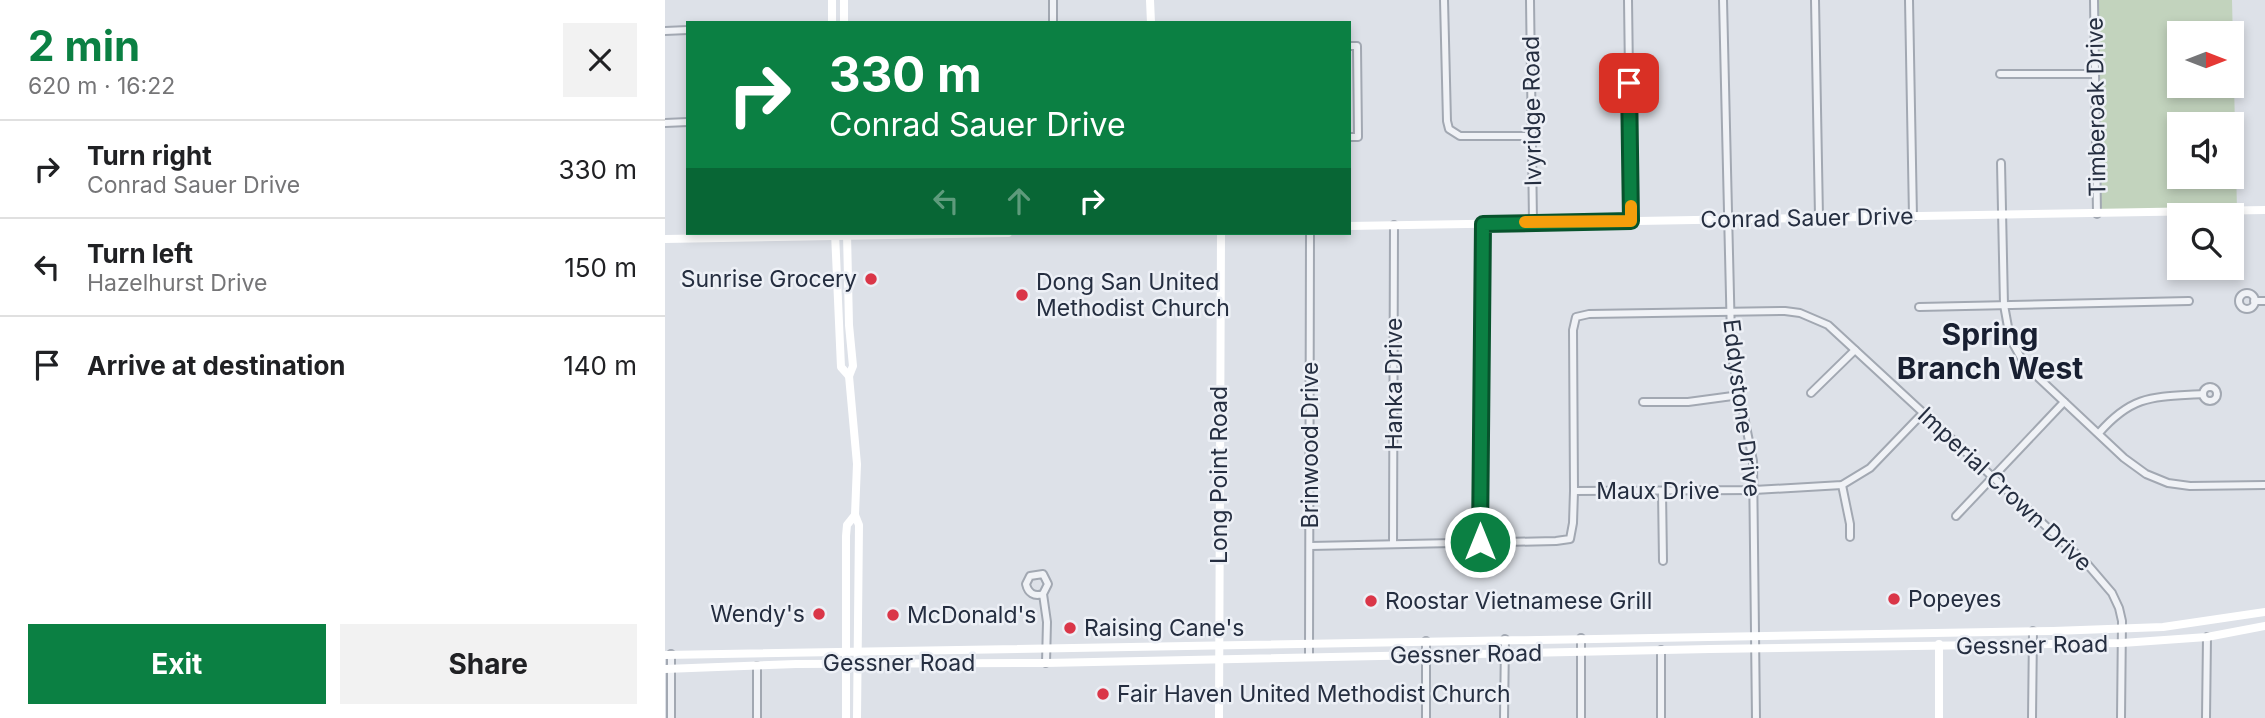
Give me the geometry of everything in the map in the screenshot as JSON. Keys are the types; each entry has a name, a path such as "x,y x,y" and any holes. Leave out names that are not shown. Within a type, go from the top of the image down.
{"main road":[{"path":"832,0 832,21"},
{"path":"843,0 844,21"},
{"path":"1150,0 1151,21"},
{"name":"Conrad Sauer Drive","path":"1351,226 2265,210"},
{"path":"665,239 801,235"},
{"path":"835,235 841,367 849,376"},
{"path":"847,235 848,312 853,366 849,376 857,464 855,515 859,525 857,718"},
{"name":"Long Point Road","path":"1219,718 1221,235"},
{"path":"846,718 846,536 848,525 855,515"},
{"name":"Gessner Road","path":"668,655 2033,631 2174,626 2265,612"},
{"name":"Gessner Road","path":"668,669 844,663 1046,663 1309,656 2122,643 2207,637 2265,626"},
{"path":"1938,718 1940,632"},
{"path":"962,650 962,663"},
{"path":"883,652 883,663"}],"street":[{"path":"1053,0 1053,21"},
{"path":"1444,0 1449,128 1459,136 1532,136"},
{"name":"Ivyridge Road","path":"1530,0 1533,222"},
{"path":"1628,0 1631,221"},
{"name":"Eddystone Drive","path":"1723,0 1733,362 1751,440 1754,490 1756,718"},
{"path":"1815,0 1819,217"},
{"path":"1909,0 1913,217"},
{"name":"Timberoak Drive","path":"2094,0 2098,214"},
{"path":"665,31 686,30"},
{"path":"1351,137 1358,137 1353,46"},
{"path":"2000,74 2095,74"},
{"path":"665,122 686,122"},
{"path":"2001,163 2004,305 2010,338 2018,356 2038,378 2136,467 2168,483 2203,487 2265,485"},
{"path":"1480,542 1483,224"},
{"name":"Hanka Drive","path":"1393,544 1394,225"},
{"name":"Brinwood Drive","path":"1309,656 1310,235"},
{"path":"1919,307 2189,301"},
{"path":"2255,301 2265,301"},
{"name":"Imperial Crown Drive","path":"1574,491 1573,330 1576,317 1589,314 1800,313 1828,325 2102,580 2119,608 2122,643"},
{"path":"1811,393 1854,350"},
{"path":"2099,433 2114,415 2135,402 2164,396 2203,394"},
{"path":"1643,402 1688,402 1740,395"},
{"path":"1956,516 2064,402"},
{"name":"Maux Drive","path":"1574,491 1754,490 1842,485 1870,468 1923,413"},
{"path":"1842,485 1850,537"},
{"path":"1310,546 1556,541 1570,538 1574,491"},
{"path":"1662,491 1663,561"},
{"path":"1042,594 1047,611 1046,663"},
{"path":"2032,718 2033,631"},
{"path":"2206,718 2207,637"},
{"path":"1581,638 1581,718"},
{"path":"1504,718 1505,639"},
{"path":"1426,641 1426,718"},
{"path":"2121,718 2122,643"},
{"path":"1661,650 1661,718"},
{"path":"668,655 671,718"},
{"path":"757,666 757,718"}],"green space":[{"path":"2094,0 2232,0 2232,21 2167,21 2167,98 2234,98 2235,112 2167,112 2167,189 2236,189 2237,203 2167,203 2167,212 2097,214"}],"slow traffic":[{"path":"1525,222 1631,221 1631,206"}],"place":[{"name":"Sunrise Grocery","path":"871,279"},
{"name":"Dong San United Methodist Church","path":"1022,295"},
{"name":"Popeyes","path":"1894,599"},
{"name":"Roostar Vietnamese Grill","path":"1371,601"},
{"name":"Wendy's","path":"819,614"},
{"name":"McDonald's","path":"893,615"},
{"name":"Raising Cane's","path":"1070,628"},
{"name":"Fair Haven United Methodist Church","path":"1103,694"}],"district":[{"name":"Spring Branch West","path":"1990,352"}],"route":[{"path":"1480,542 1483,224 1631,221 1629,83"}]}
